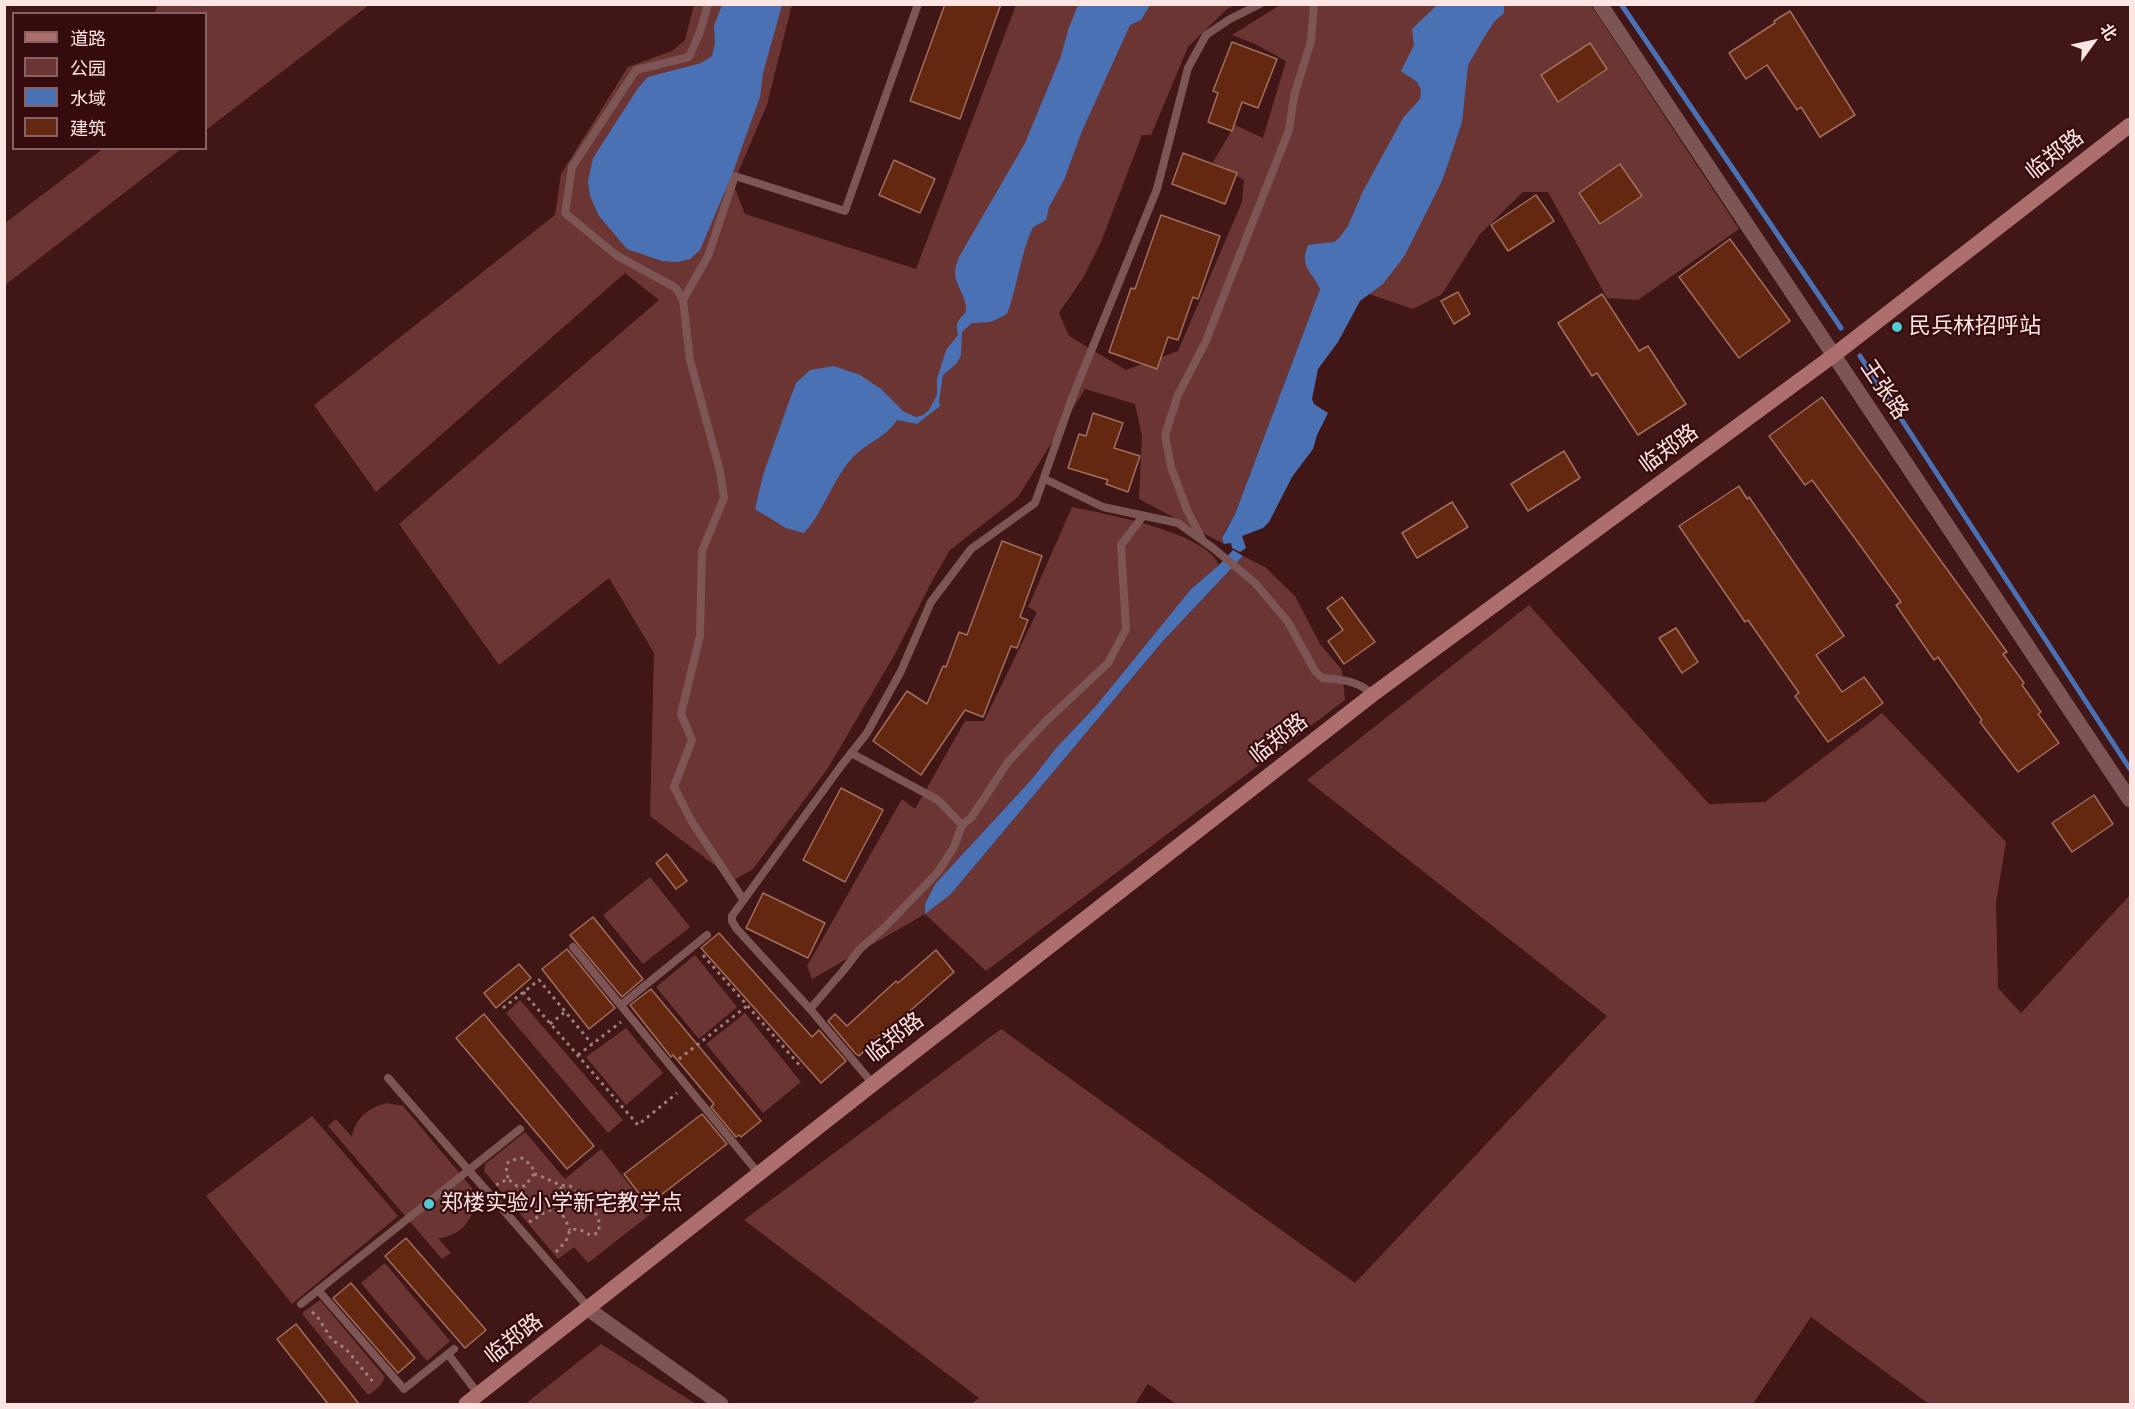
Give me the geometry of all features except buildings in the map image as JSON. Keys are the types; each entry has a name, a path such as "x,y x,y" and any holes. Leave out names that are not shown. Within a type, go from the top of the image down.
{"main road":[{"name":"临郑路","path":"472,1400 1372,695 1834,355 2130,125"}],"street":[{"name":"王张路","path":"1600,4 2130,800"},
{"path":"589,1308 721,1404"}],"lane":[{"path":"708,4 700,32 689,57 636,70 572,167 565,213 616,255 676,288 683,300 690,360 720,471 724,498 702,551 700,636 681,714 692,740 674,787 692,822 743,899"},
{"path":"683,300 708,256 735,176 845,211 918,4"},
{"path":"873,1084 810,1009 733,925 732,916 867,733 901,671 931,602 971,549 1035,503 1072,398 1157,189 1188,68 1206,34 1260,4"},
{"path":"1203,541 1187,510 1171,467 1165,435 1178,395 1205,344 1289,130 1294,96 1311,41 1314,4"},
{"path":"1045,479 1103,507 1178,523 1255,583 1288,622 1315,671 1322,678 1340,679 1366,688 1372,695"},
{"path":"810,1009 860,949 884,928 938,872 954,847 962,825 971,818 1008,762 1044,723 1108,663 1126,629 1121,545 1143,516"},
{"path":"851,753 938,800 962,825"},
{"path":"621,1005 707,935"},
{"path":"573,947 759,1174"},
{"path":"388,1078 589,1308"},
{"path":"301,1304 520,1129"},
{"path":"318,1290 404,1389 451,1352 472,1400"}],"path":[{"path":"694,945 802,1068"},
{"path":"503,1008 538,980 592,1044"},
{"path":"523,992 638,1125 686,1085"},
{"path":"670,1066 747,1006"},
{"path":"550,1024 565,1012"},
{"path":"578,1056 629,1016"},
{"path":"514,1159 526,1160 532,1166 534,1174 529,1183 521,1187 508,1179 506,1166 514,1159"},
{"path":"534,1174 548,1178 562,1187 570,1186 579,1193 596,1214 600,1224 598,1233 594,1235 579,1229 570,1230"},
{"path":"487,1191 508,1179"},
{"path":"548,1260 566,1241 570,1230 557,1197 562,1187"},
{"path":"520,1229 545,1211 554,1210 562,1214"},
{"path":"301,1304 317,1316 332,1340 346,1349 374,1383"}],"green space":[{"path":"157,4 369,5 207,129 207,12 155,12"},
{"path":"694,5 792,5 767,105 733,184 745,214 916,269 1016,5 1237,5 1228,8 1188,47 1151,135 1142,135 1101,242 1083,278 1059,313 1069,336 1126,370 1178,351 1242,202 1244,180 1213,162 1235,125 1263,138 1286,61 1255,44 1232,35 1280,5 1591,5 1739,229 1638,300 1607,298 1548,192 1523,192 1480,234 1442,294 1413,309 1369,294 1320,289 1235,514 1225,531 1224,544 1139,499 1142,436 1135,404 1085,389 1018,497 950,550 895,654 828,768 753,869 734,880 650,816 654,653 609,578 499,665 399,524 659,300 625,273 376,492 314,405 555,215 561,174 628,67 672,51 685,40"},
{"path":"101,150 180,150 5,285 5,223"},
{"path":"1072,507 1130,520 1176,534 1210,553 1219,565 1191,589 1095,707 935,884 925,904 951,894 1163,641 1243,556 1265,567 1295,596 1320,644 1342,670 1345,700 986,971 925,914 812,979 807,966 902,799 915,809 965,721 984,721 1037,612 1028,607"},
{"path":"1529,605 1709,804 1765,802 1882,713 2006,842 1996,903 1998,988 2021,1013 2130,895 2130,1404 1929,1404 1811,1317 1753,1404 1176,1404 1148,1384 1135,1404 971,1404 979,1398 744,1220 1001,1029 1355,1283 1607,1016 1307,780"},
{"path":"650,877 690,927 643,964 603,915"},
{"path":"695,955 737,1007 699,1039 656,987"},
{"path":"520,1000 623,1120 608,1133 506,1013"},
{"path":"745,1013 801,1082 763,1113 706,1044"},
{"path":"626,1028 663,1073 626,1105 586,1057"},
{"path":"387,1103 403,1106 472,1188 474,1206 468,1222 455,1233 438,1238 451,1253 442,1259 328,1126 336,1119 352,1137 359,1119 374,1108"},
{"path":"312,1116 398,1216 292,1304 206,1196"},
{"path":"525,1132 565,1179 601,1149 652,1213 588,1263 574,1247 558,1259 484,1171 485,1164"},
{"path":"385,1263 450,1341 427,1361 361,1283"},
{"path":"320,1300 385,1377 380,1386 370,1394 367,1394 303,1315 303,1312"},
{"path":"601,1344 696,1404 525,1404"}],"water":[{"path":"1438,4 1504,5 1504,13 1486,34 1468,65 1462,122 1442,181 1405,255 1383,284 1360,301 1338,342 1318,369 1312,399 1314,404 1328,413 1313,449 1292,477 1269,522 1263,528 1242,536 1246,548 1240,552 1232,548 1231,543 1224,544 1222,538 1235,514 1320,289 1306,264 1308,245 1334,242 1340,237 1348,226 1362,193 1403,118 1420,99 1421,90 1417,82 1401,71 1414,45 1412,29"},
{"path":"722,5 782,5 763,73 760,97 733,172 700,250 690,259 678,262 662,261 627,249 599,216 590,196 588,181 593,158 638,88 648,77 701,63 712,56 715,43 714,26"},
{"path":"1078,5 1150,5 1141,20 1130,25 1082,131 1064,180 1049,207 1046,220 1033,227 1007,314 991,322 972,323 962,332 961,355 957,363 943,375 940,406 917,424 897,420 893,426 860,450 847,464 818,514 804,533 786,528 755,509 763,475 796,383 810,370 834,366 860,375 881,389 903,411 916,417 929,410 937,395 937,379 946,350 958,335 958,322 966,312 965,300 956,277 955,269 958,259 1025,143 1061,56"},
{"path":"1233,550 1243,556 1163,641 951,894 925,914 925,904 935,884 1095,707 1191,589"}],"waterway":[{"path":"1621,4 1841,328"},
{"path":"1860,356 2130,769"}],"place":[{"name":"民兵林招呼站","path":"1897,327"},
{"name":"郑楼实验小学新宅教学点","path":"429,1204"}]}
